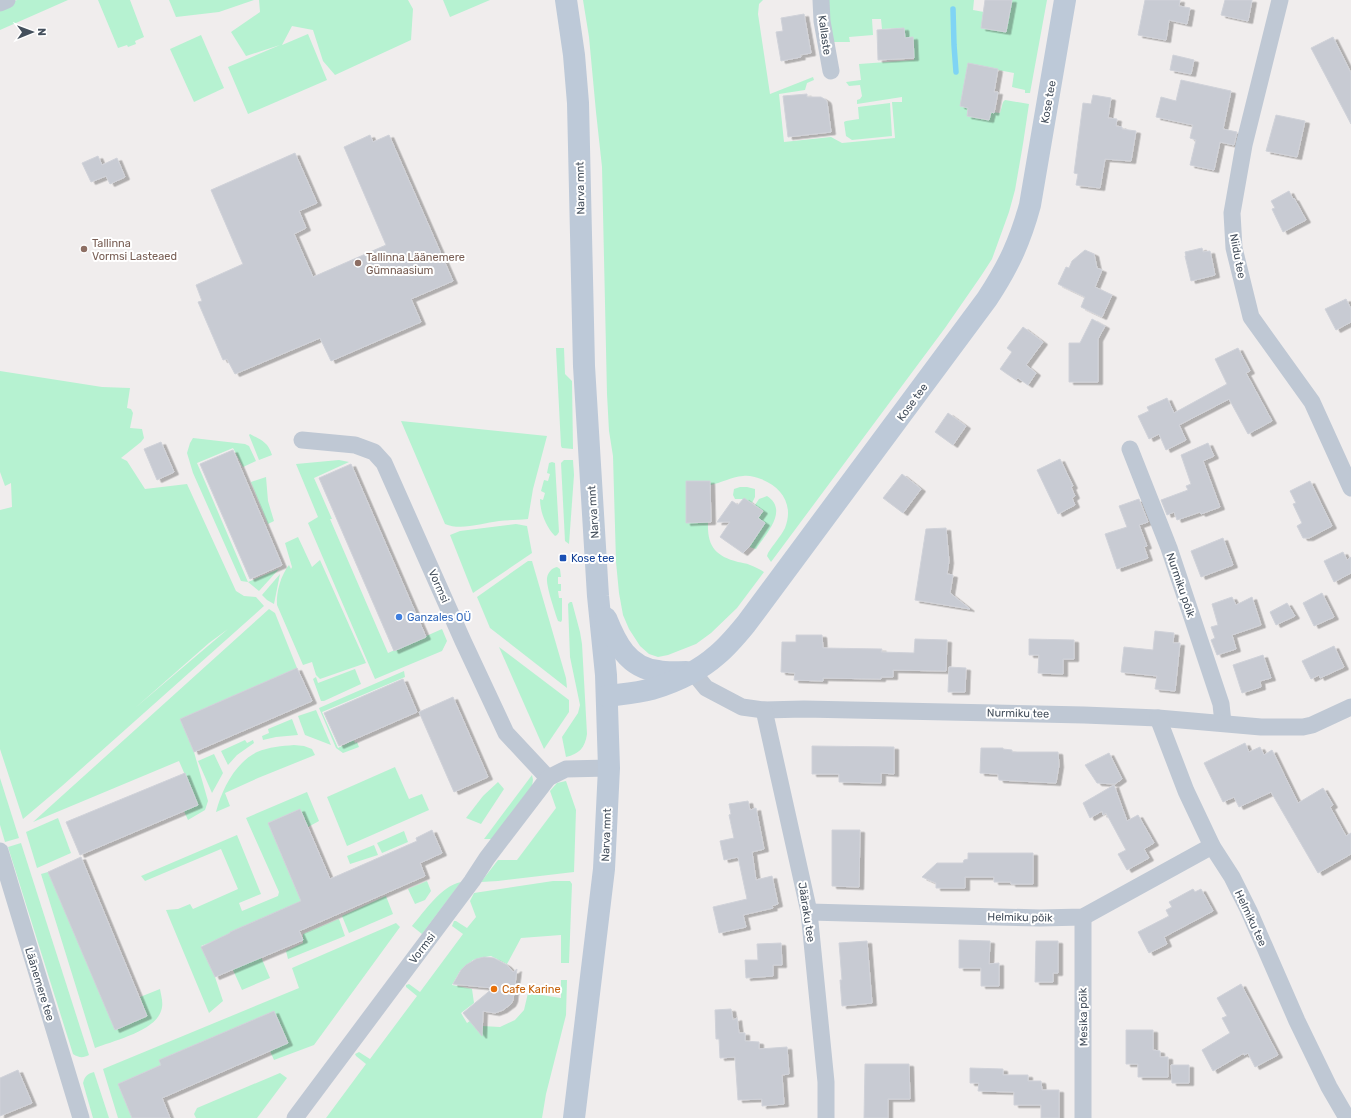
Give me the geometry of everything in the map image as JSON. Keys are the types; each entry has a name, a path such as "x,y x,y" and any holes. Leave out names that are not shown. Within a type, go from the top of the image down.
{"main road":[{"name":"Narva mnt","path":"566,0 574,55 578,103 584,366 598,596 607,696 609,768 604,869 574,1118"},
{"name":"Kose tee","path":"607,696 653,689 693,672 716,656 728,644 746,624 987,299 1015,252 1030,205 1065,0"},
{"path":"598,596 617,643 631,660 639,666 659,672 693,672"}],"street":[{"path":"0,3 7,0"},
{"name":"Kallaste","path":"821,0 822,21 831,71"},
{"name":"Niidu tee","path":"1280,0 1244,145 1232,214 1234,248 1251,317 1312,402 1351,488"},
{"name":"Vormsi","path":"302,440 355,445 374,452 384,464 506,733 548,778"},
{"name":"Nurmiku põik","path":"1130,449 1169,548 1221,704 1223,723"},
{"name":"Nurmiku tee","path":"693,672 706,688 742,707 764,710 812,709 1052,714 1158,718 1261,726 1302,727 1312,725 1351,707"},
{"name":"Jääraku tee","path":"764,710 809,912 826,1082 826,1118"},
{"name":"Helmiku tee","path":"1158,718 1186,792 1212,846 1232,877 1249,911 1328,1087 1346,1118"},
{"name":"Vormsi","path":"295,1118 548,778 566,769 609,768"},
{"name":"Helmiku põik","path":"809,912 1040,918 1083,917 1212,846"},
{"name":"Läänemere tee","path":"0,851 81,1118"},
{"name":"Mesika põik","path":"1083,917 1083,1118"}],"green space":[{"path":"17,0 68,0 0,30 0,7"},
{"path":"98,0 130,0 144,37 135,41 136,44 118,48"},
{"path":"169,0 254,0 219,12 176,17"},
{"path":"259,0 408,0 413,9 411,40 335,75 323,61 313,30 292,26 282,45 308,34 327,80 248,114 228,67 280,45 246,56 231,32 260,12"},
{"path":"443,0 490,0 450,17"},
{"path":"583,0 763,0 759,4 758,14 770,94 813,77 814,80 807,83 805,90 779,94 784,142 831,137 842,143 895,138 892,102 902,102 902,97 857,104 857,100 862,96 860,85 849,86 846,82 861,80 859,64 914,60 913,38 905,38 904,28 882,29 881,19 872,19 873,35 849,37 850,42 833,42 826,0 974,0 973,10 984,12 981,28 1006,32 1012,0 1047,0 1030,93 1025,93 1025,90 1012,87 1014,73 976,65 960,106 968,108 967,116 989,120 991,112 1000,113 1005,100 1029,104 1015,190 1009,212 992,259 945,328 771,562 767,556 768,553 785,528 788,512 787,504 784,498 775,487 761,479 748,476 734,478 710,485 710,481 686,481 686,522 708,522 709,538 714,549 718,553 730,560 748,564 764,572 737,608 711,633 696,644 668,655 658,657 649,654 640,646 629,629 623,615 619,593 616,562 613,456 609,431 607,394 602,167 589,37"},
{"path":"201,35 224,88 194,102 170,49"},
{"path":"890,103 892,136 852,140 846,136 844,122 859,119 858,107"},
{"path":"556,348 564,348 565,374 572,381 573,449 562,448 561,446"},
{"path":"0,371 102,387 130,388 127,408 131,409 133,413 130,428 142,429 144,438 121,458 127,461 145,489 187,484 236,591 244,596 256,597 264,606 23,819 0,749 0,510 12,507 11,483 5,486 0,472","holes":["228,629 135,708 209,643"]},
{"path":"401,421 547,436 533,489 528,519 499,521 465,527 445,524"},
{"path":"250,434 266,444 272,455 259,460 249,435"},
{"path":"193,438 245,444 249,446 256,461 243,467 233,448 197,463 248,582 241,581 193,473 187,453"},
{"path":"339,460 349,462 314,478 332,519 330,519 388,653 442,629 447,641 442,651 375,679 308,523 318,517 296,464"},
{"path":"564,460 573,460 574,475 569,544 565,541 561,463"},
{"path":"549,463 555,463 559,532 555,536 544,519 540,499 543,500 545,493 541,491 544,480 548,481 550,474 547,473"},
{"path":"266,477 268,501 274,521 268,524 251,482"},
{"path":"740,487 755,489 755,497 752,503 743,499 735,499 733,495 734,489"},
{"path":"767,496 776,508 776,515 770,529 756,549 749,547 765,523 758,518 763,511 755,505 759,499"},
{"path":"516,524 527,526 532,553 473,593 450,535 460,531"},
{"path":"298,537 312,567 320,560 366,663 320,679 316,675 312,662 303,665 277,605 277,595 281,579 289,565 291,569 292,567 285,543"},
{"path":"528,561 532,561 566,678 567,688 490,628 477,597"},
{"path":"557,567 560,569 561,577 558,577 558,584 561,584 561,591 558,591 559,598 562,598 561,622 558,621 547,582 549,572"},
{"path":"279,569 259,591 248,582"},
{"path":"280,574 274,604 262,595"},
{"path":"572,602 582,644 587,734 585,743 581,750 566,757 562,737 578,713 580,705 570,657 568,604"},
{"path":"269,609 275,613 297,668 180,719 194,752 208,801 205,810 188,820 184,811 198,805 179,761 33,822"},
{"path":"499,647 569,700 569,712 544,749"},
{"path":"355,669 361,684 321,701 313,679 316,677 318,683"},
{"path":"404,671 405,677 322,712 338,748 354,740 355,743 357,742 359,747 343,753 336,748 319,708"},
{"path":"316,710 331,745 305,735 298,716"},
{"path":"292,719 298,735 263,740 262,736 269,733 268,729"},
{"path":"245,740 247,743 253,740 254,743 237,755 228,765 221,751"},
{"path":"294,745 312,749 315,755 225,793 230,806 216,812 222,794 230,778 242,763 249,757 262,750"},
{"path":"214,754 223,773 212,793 198,761"},
{"path":"395,767 409,799 422,794 429,810 347,846 327,797"},
{"path":"532,775 532,786 493,839 484,839"},
{"path":"0,778 19,838 5,842 0,825"},
{"path":"566,781 576,810 574,872 481,882 498,860 517,860 556,808 550,791 557,783"},
{"path":"498,782 504,789 481,824 466,818 483,796"},
{"path":"307,792 319,821 308,827 300,809 268,823 305,910 288,907 230,932 244,964 261,957 270,978 242,990 219,939 201,946 215,977 223,1001 209,1013 166,910 178,909 190,904 193,909 238,889 221,849 145,881 141,876 237,835 261,894 239,903 242,911 278,896 279,892 246,818"},
{"path":"58,818 71,853 37,868 26,832"},
{"path":"404,831 408,842 382,853 377,843"},
{"path":"21,843 89,1055 85,1057 79,1057 73,1054 8,847"},
{"path":"374,845 378,855 350,864 347,856"},
{"path":"48,872 147,1016 140,997 160,989 162,1002 161,1011 151,1024 142,1030 95,1048 41,874"},
{"path":"427,881 431,891 425,900 415,904 408,889"},
{"path":"553,881 570,881 572,884 569,963 561,963 561,935 521,938 507,964 491,956 473,960 460,971 452,985 472,989 474,1003 461,1013 467,1023 474,1018 482,1026 500,1027 515,1020 524,1010 528,993 561,998 561,980 567,980 566,1015 546,1094 542,1118 326,1118 366,1064 355,1054 359,1052 370,1059 417,996 406,987 406,985 409,984 420,992 463,934 452,926 454,921 467,928 476,917 470,901 474,893"},
{"path":"461,882 422,934 412,926 440,894 454,884"},
{"path":"386,896 393,914 349,933 342,916"},
{"path":"339,919 345,936 288,959 286,951 303,943 303,934"},
{"path":"396,923 400,927 314,1045 274,1060 270,1051 288,1043 274,1011 159,1060 161,1065 118,1084 132,1118 118,1118 103,1069 299,988 292,968"},
{"path":"94,1072 109,1118 93,1118 83,1083 87,1076"},
{"path":"280,1073 287,1078 257,1118 196,1118 194,1114 197,1108"}],"building":[{"path":"985,0 1012,0 1006,32 981,28"},
{"path":"1145,0 1180,0 1179,6 1190,8 1187,24 1169,20 1166,40 1138,35"},
{"path":"1225,0 1252,0 1248,21 1221,15"},
{"path":"804,14 811,53 800,55 801,57 781,61 776,32 783,31 781,18"},
{"path":"904,28 905,38 913,37 914,58 878,60 877,30"},
{"path":"1333,37 1351,73 1351,124 1311,48"},
{"path":"1173,55 1194,60 1191,74 1170,70"},
{"path":"968,63 998,69 994,92 998,92 994,113 991,112 989,120 967,116 968,108 960,106"},
{"path":"1181,80 1231,91 1223,129 1237,132 1234,145 1220,142 1214,170 1190,165 1196,140 1190,138 1193,125 1156,117 1161,97 1176,101"},
{"path":"807,94 807,97 821,97 826,100 831,132 788,137 783,96"},
{"path":"1093,95 1111,98 1108,118 1117,119 1116,126 1122,127 1122,129 1136,131 1131,161 1105,159 1100,188 1076,185 1078,174 1074,173 1083,103 1091,104"},
{"path":"1276,115 1305,121 1297,157 1266,151"},
{"path":"370,135 373,142 389,135 453,281 411,299 421,322 331,361 320,338 235,374 227,359 223,360 198,302 202,301 196,285 243,264 211,190 295,153 317,203 299,211 306,228 294,234 313,277 386,245 344,147"},
{"path":"98,156 102,165 117,158 125,177 110,184 106,176 91,182 82,163"},
{"path":"1289,191 1306,220 1283,232 1272,209 1275,208 1271,201"},
{"path":"1202,248 1203,252 1210,251 1215,275 1191,281 1185,252"},
{"path":"1085,250 1094,254 1097,268 1102,270 1095,287 1112,295 1102,317 1081,307 1085,297 1058,284 1066,267 1069,268 1072,261"},
{"path":"1346,299 1351,309 1351,322 1336,330 1325,309"},
{"path":"1092,319 1105,326 1098,339 1098,382 1069,382 1069,343 1080,343"},
{"path":"1023,327 1043,342 1026,365 1036,373 1028,385 1018,378 1016,380 1000,369 1012,352 1007,348"},
{"path":"1238,348 1250,371 1246,373 1272,421 1248,434 1229,399 1179,425 1186,440 1166,450 1159,434 1149,439 1138,416 1149,411 1147,407 1167,398 1174,413 1227,384 1215,359"},
{"path":"948,413 966,426 953,445 935,432"},
{"path":"161,442 174,472 157,480 144,449"},
{"path":"1208,443 1214,456 1203,461 1220,507 1201,514 1200,512 1177,520 1174,512 1167,515 1161,500 1188,490 1186,486 1191,484 1181,455"},
{"path":"233,450 282,565 250,579 200,464"},
{"path":"1060,459 1073,486 1071,487 1075,496 1072,498 1075,505 1058,514 1037,470"},
{"path":"351,464 426,637 394,651 319,478"},
{"path":"902,474 921,489 903,513 883,498"},
{"path":"686,481 710,481 711,522 686,523"},
{"path":"1310,481 1332,526 1309,538 1303,538 1297,526 1302,523 1293,504 1296,503 1290,491"},
{"path":"744,498 763,511 758,518 765,523 749,547 743,553 720,537 730,522 717,522 732,501 738,505"},
{"path":"1139,499 1148,522 1139,525 1147,546 1144,547 1148,558 1117,569 1105,534 1127,527 1119,506"},
{"path":"946,528 949,561 947,574 953,575 950,593 970,609 915,600 926,529"},
{"path":"1223,538 1233,565 1201,577 1191,551"},
{"path":"1343,552 1347,560 1351,557 1351,573 1334,582 1324,561"},
{"path":"1322,593 1334,617 1314,626 1303,603"},
{"path":"1232,597 1236,605 1252,597 1261,625 1232,635 1236,649 1217,655 1211,640 1215,638 1211,627 1218,625 1212,604"},
{"path":"1287,603 1295,616 1276,625 1270,612"},
{"path":"1155,631 1174,633 1173,643 1180,643 1175,691 1155,689 1157,676 1121,672 1124,647 1153,650"},
{"path":"796,635 822,635 823,648 882,649 881,652 914,653 915,639 947,640 946,671 893,670 893,677 881,677 881,679 823,678 823,681 794,680 795,673 781,672 782,642 796,642"},
{"path":"1029,639 1074,640 1074,659 1063,659 1063,674 1038,673 1039,655 1029,655"},
{"path":"1334,646 1344,667 1320,678 1319,675 1311,679 1302,661"},
{"path":"1263,655 1271,678 1260,681 1261,687 1242,693 1233,665"},
{"path":"949,667 966,668 965,692 948,692"},
{"path":"297,668 312,701 194,752 180,719"},
{"path":"403,679 417,712 339,746 324,713"},
{"path":"453,697 488,777 454,792 419,712"},
{"path":"1245,743 1249,752 1260,747 1264,755 1272,750 1298,803 1323,788 1333,805 1330,807 1346,836 1351,833 1351,854 1318,873 1271,792 1239,807 1234,797 1223,802 1204,763"},
{"path":"812,746 894,747 894,774 881,773 881,783 839,782 839,774 812,774"},
{"path":"981,748 1003,748 1012,750 1012,752 1058,752 1059,765 1056,783 999,780 998,774 980,773"},
{"path":"1109,753 1122,779 1115,784 1097,783 1085,765"},
{"path":"185,773 198,805 80,855 66,822"},
{"path":"1114,785 1127,821 1138,815 1154,843 1144,849 1149,858 1127,870 1118,854 1126,850 1106,813 1103,815 1102,811 1090,818 1083,803"},
{"path":"748,801 750,810 756,808 764,849 752,852 756,880 772,876 778,904 772,906 773,908 743,915 746,927 719,933 713,907 747,899 738,857 724,860 720,841 734,838 729,815 731,814 729,804"},
{"path":"300,809 330,879 417,841 416,838 432,830 442,853 420,863 425,876 299,931 303,940 215,977 201,947 230,932 301,901 268,823"},
{"path":"832,830 860,830 859,887 832,886"},
{"path":"968,853 1033,853 1033,884 994,882 994,877 965,877 965,888 936,888 936,883 922,877 937,863 963,863 964,860 968,859"},
{"path":"81,857 147,1016 115,1030 48,872"},
{"path":"1193,889 1195,892 1201,889 1213,911 1164,937 1167,944 1149,953 1138,932 1169,916 1166,910 1172,907 1169,902"},
{"path":"959,940 990,941 989,964 999,963 999,986 981,986 981,968 959,968"},
{"path":"867,941 872,1003 842,1006 840,980 842,980 839,943"},
{"path":"1036,941 1058,941 1058,973 1053,973 1053,982 1035,982"},
{"path":"781,943 782,965 773,965 773,976 746,978 745,960 758,960 757,944"},
{"name":"Cafe Karine","path":"484,957 494,958 507,965 513,972 517,969 513,1000 511,1004 503,1010 495,1013 483,1011 482,1036 463,1013 493,988 453,984 461,970 466,965 476,959"},
{"path":"1241,984 1278,1055 1255,1067 1248,1053 1244,1055 1244,1053 1213,1071 1202,1050 1230,1033 1222,1018 1227,1016 1217,998"},
{"path":"731,1009 733,1020 737,1018 739,1033 745,1033 745,1041 759,1042 759,1049 787,1047 789,1074 782,1075 784,1104 762,1106 762,1099 738,1100 735,1057 720,1058 719,1039 716,1039 715,1010"},
{"path":"274,1011 288,1043 162,1098 170,1118 132,1118 118,1084 161,1065 159,1060"},
{"path":"1126,1030 1153,1030 1153,1050 1160,1051 1160,1057 1168,1057 1168,1077 1138,1077 1138,1064 1126,1064"},
{"path":"865,1064 909,1064 910,1099 888,1099 888,1118 864,1118"},
{"path":"1171,1065 1189,1065 1189,1083 1172,1083"},
{"path":"970,1068 1003,1069 1003,1075 1028,1075 1028,1081 1041,1081 1042,1090 1059,1090 1059,1118 1041,1118 1041,1105 1014,1105 1014,1092 978,1091 979,1083 970,1083"},
{"path":"18,1070 32,1103 0,1116 0,1078"}],"waterway":[{"path":"953,9 956,72"}],"place":[{"name":"Tallinna Vormsi Lasteaed","path":"84,249"},
{"name":"Tallinna Läänemere Gümnaasium","path":"358,263"},
{"name":"Kose tee","path":"563,558"},
{"name":"Ganzales OÜ","path":"399,617"},
{"name":"Cafe Karine","path":"494,989"}]}
